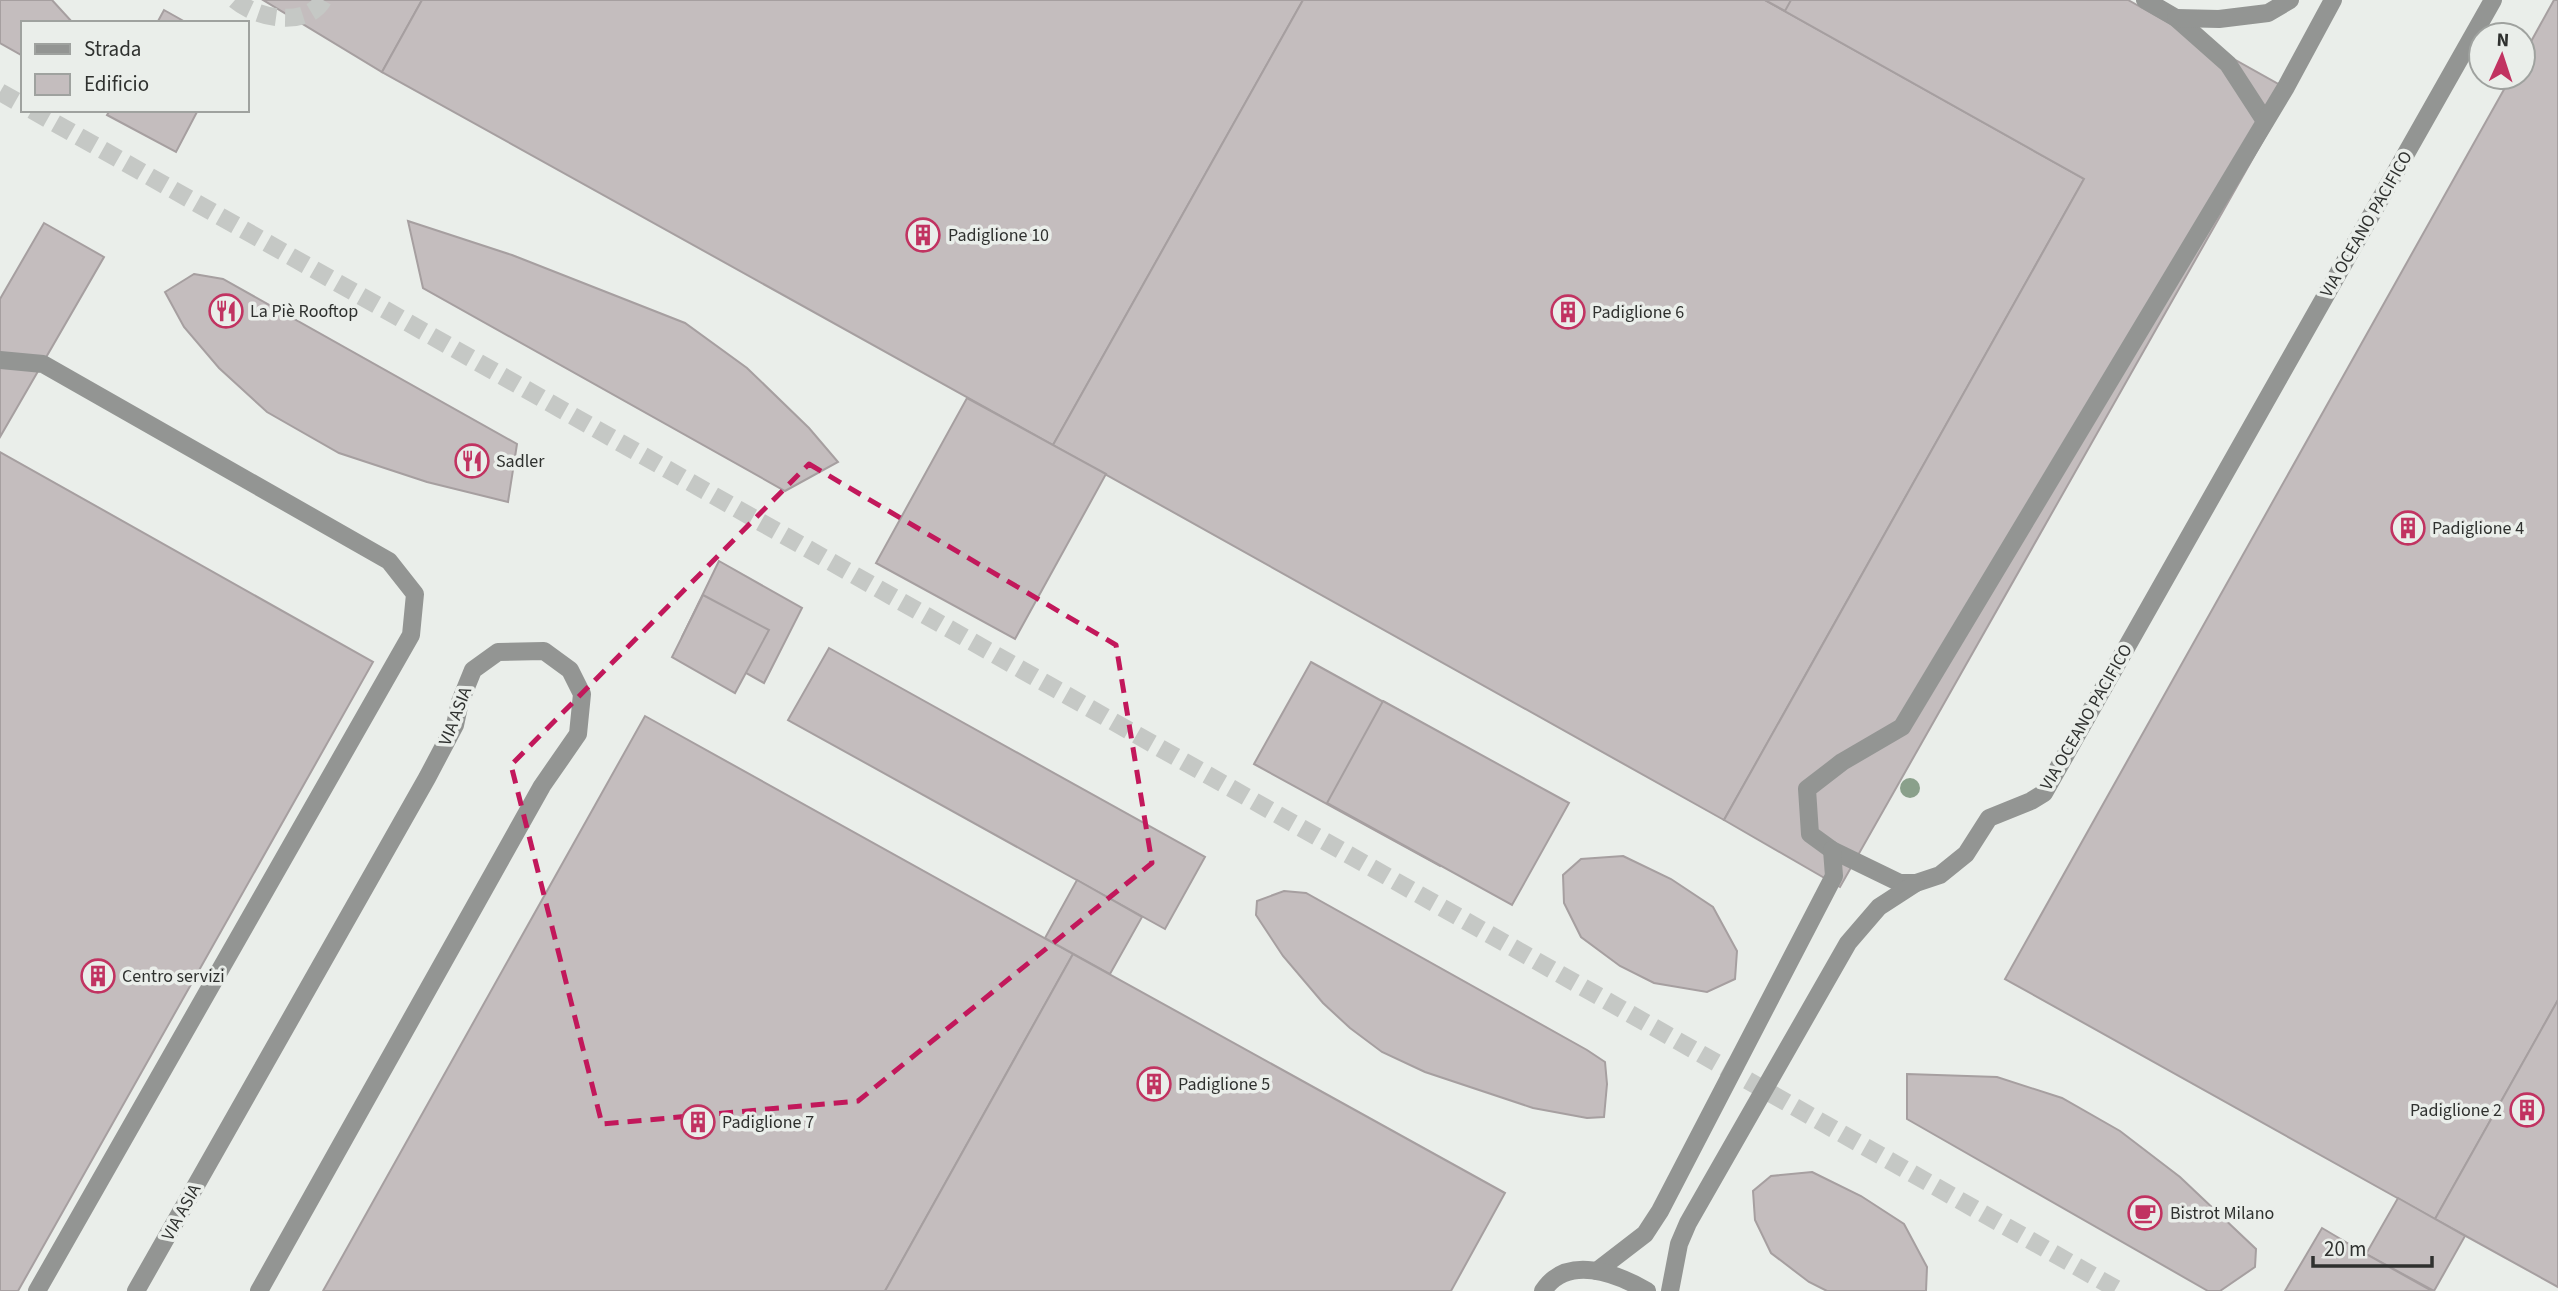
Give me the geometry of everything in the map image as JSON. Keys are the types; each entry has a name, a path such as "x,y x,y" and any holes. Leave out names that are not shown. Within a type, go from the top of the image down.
{"lane":[{"path":"2145,0 2176,18 2228,64 2265,121"},
{"path":"2176,18 2219,19 2268,13 2290,0"},
{"path":"1916,883 1900,883 1832,850 1810,834 1807,789 1842,762 1902,727 2265,121 2333,0"},
{"name":"VIA OCEANO PACIFICO","path":"1670,1291 1679,1244 1688,1223 1848,943 1879,907 1916,883 1940,876 1966,854 1989,818 2031,802 2044,793 2493,0"},
{"path":"0,360 43,364 389,561 415,594 411,635 37,1291"},
{"name":"VIA ASIA","path":"136,1291 427,778 455,725 460,702 473,670 498,652 544,652 570,670 582,694 578,734 542,786 259,1291"},
{"path":"1597,1271 1644,1234 1660,1211 1834,876 1832,850"},
{"path":"1543,1291 1551,1279 1581,1268 1613,1274 1647,1291"}],"highlighted area":[{"path":"809,464 1116,645 1152,863 858,1101 602,1124 511,765"}],"building":[{"path":"0,0 52,0 71,21 21,21 21,55 0,43"},
{"path":"263,0 422,0 382,72"},
{"name":"Padiglione 10","path":"422,0 1303,0 1053,445 382,72"},
{"name":"Padiglione 6","path":"1303,0 1765,0 2084,179 1724,820 1053,445"},
{"path":"1765,0 2128,0 2291,91 1840,887 1724,820 2084,179"},
{"path":"1765,0 1791,0 1785,11"},
{"name":"Padiglione 4","path":"2554,0 2558,0 2558,1000 2435,1219 2005,979 2503,91 2537,91 2537,31"},
{"path":"164,10 183,21 158,21"},
{"path":"109,112 197,112 176,152 107,115"},
{"path":"408,221 512,255 685,323 747,368 809,428 838,462 785,491 423,288"},
{"path":"44,223 104,257 0,437 0,299"},
{"path":"194,274 223,279 517,444 508,502 427,482 339,453 267,412 219,368 184,327 165,292"},
{"path":"967,398 1106,474 1015,639 876,563"},
{"name":"Centro servizi","path":"0,452 373,662 18,1291 0,1291"},
{"path":"719,561 802,608 764,683 682,637"},
{"path":"703,595 769,630 735,693 672,657"},
{"path":"829,648 1205,857 1165,929 788,720"},
{"path":"1311,662 1496,764 1440,866 1254,764"},
{"path":"1383,701 1569,803 1512,905 1327,803"},
{"name":"Padiglione 7","path":"645,716 1073,954 885,1291 323,1291"},
{"path":"1623,856 1671,879 1713,907 1737,951 1735,979 1707,992 1654,983 1620,966 1581,937 1564,903 1563,875 1581,859"},
{"path":"1077,880 1142,917 1110,974 1045,938"},
{"path":"1284,891 1306,893 1605,1062 1607,1084 1604,1117 1587,1118 1533,1108 1425,1072 1382,1052 1323,1003 1283,956 1256,915 1257,901"},
{"name":"Padiglione 5","path":"1073,954 1505,1193 1451,1291 885,1291"},
{"name":"Padiglione 2","path":"2558,1000 2558,1287 2435,1219"},
{"name":"Bistrot Milano","path":"1907,1074 1997,1077 2062,1098 2120,1131 2180,1177 2256,1249 2255,1267 2220,1291 2208,1291 1907,1119"},
{"path":"1812,1172 1861,1196 1904,1224 1927,1267 1926,1291 1827,1291 1809,1282 1771,1253 1755,1220 1753,1191 1771,1176"},
{"path":"2398,1198 2465,1236 2434,1291 2366,1254"},
{"path":"2322,1228 2366,1254 2432,1291 2285,1291"}],"tunnel":[{"path":"235,0 255,12 281,18 305,15 323,0"},
{"path":"0,92 21,104"},
{"path":"36,112 2120,1291"}],"place":[{"name":"Padiglione 10","path":"923,235"},
{"name":"La Piè Rooftop","path":"226,311"},
{"name":"Padiglione 6","path":"1568,312"},
{"name":"Sadler","path":"472,461"},
{"name":"Padiglione 4","path":"2408,528"},
{"name":"Centro servizi","path":"98,976"},
{"name":"Padiglione 5","path":"1154,1084"},
{"name":"Padiglione 2","path":"2527,1110"},
{"name":"Padiglione 7","path":"698,1122"},
{"name":"Bistrot Milano","path":"2145,1213"}]}
